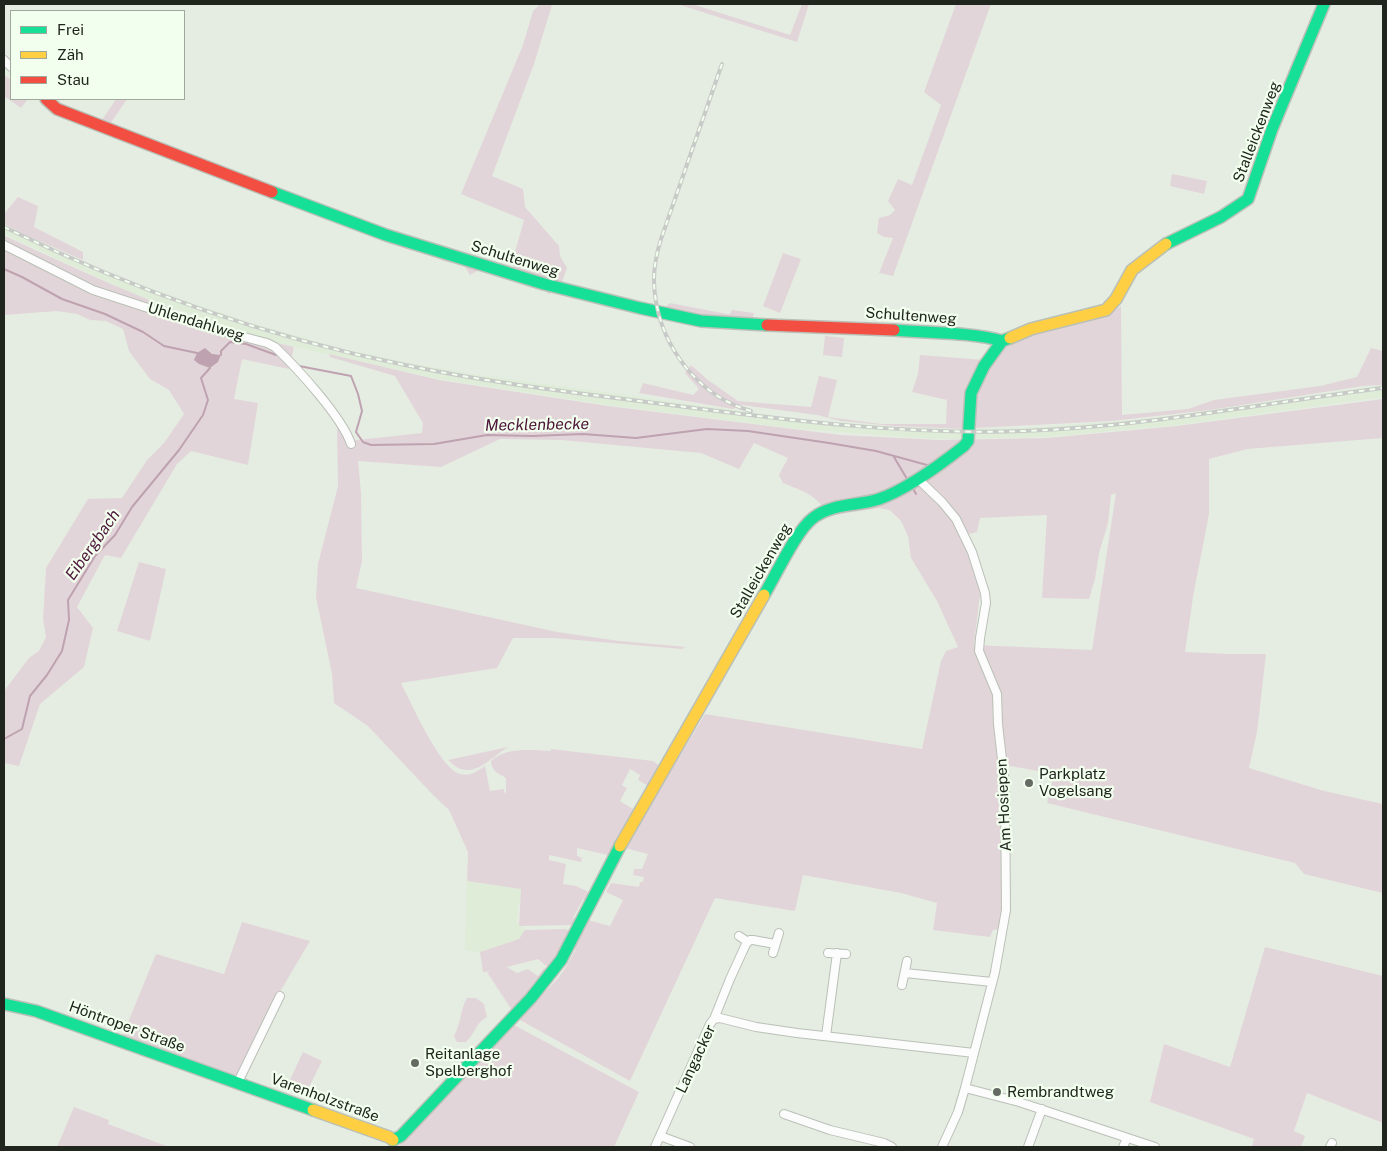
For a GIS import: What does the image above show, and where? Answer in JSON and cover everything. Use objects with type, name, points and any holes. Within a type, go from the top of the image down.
[{"type":"street","name":"Stalleickenweg","points":[[393,1144],[531,998],[561,960],[608,869],[804,526],[822,512],[881,499],[912,482],[961,450],[967,444],[970,393],[984,366],[1002,341],[1031,329],[1106,310],[1114,304],[1124,280],[1137,265],[1168,242],[1240,206],[1248,199],[1272,129],[1324,4]]},
{"type":"street","name":"Schultenweg","points":[[47,100],[60,110],[324,213],[435,251],[585,294],[700,321],[798,328],[863,328],[973,336],[1002,341]]},
{"type":"street","name":"Uhlendahlweg","points":[[4,245],[93,290],[206,327],[267,343],[281,353],[337,418],[347,432],[351,444]]},
{"type":"street","name":"Am Hosiepen","points":[[912,482],[942,502],[956,519],[972,552],[985,593],[986,603],[979,651],[997,694],[998,724],[1005,786],[1006,910],[992,982],[965,1088],[958,1112],[942,1147]]},
{"type":"street","points":[[773,953],[779,933]]},
{"type":"street","points":[[739,936],[748,942]]},
{"type":"street","points":[[714,1019],[730,979],[748,942],[753,940],[775,944]]},
{"type":"street","points":[[828,953],[846,954]]},
{"type":"street","points":[[826,1036],[837,954]]},
{"type":"street","points":[[902,985],[907,961]]},
{"type":"street","points":[[905,972],[992,982]]},
{"type":"street","points":[[238,1082],[280,996]]},
{"type":"street","name":"Höntroper Straße","points":[[4,1004],[36,1011],[238,1082]]},
{"type":"street","name":"Langacker","points":[[655,1147],[710,1024],[714,1019],[720,1018],[756,1027],[974,1053]]},
{"type":"street","name":"Varenholzstraße","points":[[238,1082],[389,1137],[393,1144]]},
{"type":"street","points":[[965,1088],[1042,1109],[1155,1147]]},
{"type":"street","points":[[1028,1147],[1042,1109]]},
{"type":"street","points":[[784,1114],[830,1130],[884,1143],[892,1147]]},
{"type":"street","points":[[660,1136],[690,1147]]},
{"type":"street","points":[[1124,1147],[1127,1138]]},
{"type":"shaded area","points":[[540,4],[553,4],[534,64],[492,176],[523,189],[525,207],[559,246],[560,256],[567,268],[560,288],[549,294],[535,285],[479,270],[470,275],[464,265],[443,261],[435,251],[511,273],[524,220],[461,194],[523,45],[533,11]]},
{"type":"shaded area","points":[[677,4],[692,4],[790,35],[802,4],[809,4],[797,42]]},
{"type":"shaded area","points":[[956,4],[991,4],[893,276],[879,273],[893,238],[884,237],[877,233],[879,218],[890,215],[895,210],[888,201],[898,179],[912,185],[941,105],[924,92]]},
{"type":"shaded area","points":[[4,75],[10,79],[10,100],[27,100],[21,108],[4,96]]},
{"type":"shaded area","points":[[115,100],[126,100],[108,127],[98,126]]},
{"type":"shaded area","points":[[1172,174],[1207,181],[1204,194],[1170,186]]},
{"type":"shaded area","points":[[18,197],[38,206],[34,227],[83,252],[83,260],[4,224],[4,214]]},
{"type":"shaded area","points":[[4,224],[82,262],[141,285],[245,321],[343,349],[478,375],[800,419],[897,427],[967,429],[1044,427],[1147,419],[1383,385],[1383,397],[1177,425],[1047,437],[937,439],[798,429],[608,405],[439,379],[269,341],[129,292],[4,234]]},
{"type":"shaded area","points":[[5,236],[111,284],[183,313],[219,326],[294,347],[289,369],[242,359],[234,399],[258,403],[248,465],[191,451],[177,464],[121,558],[105,555],[77,607],[93,628],[84,667],[40,704],[19,766],[4,763],[4,691],[29,658],[39,651],[46,637],[43,619],[46,568],[88,499],[122,498],[147,460],[164,443],[184,414],[169,390],[150,379],[129,351],[123,329],[106,321],[90,320],[77,314],[57,311],[4,315]]},
{"type":"shaded area","points":[[783,253],[801,259],[780,313],[763,306]]},
{"type":"shaded area","points":[[670,303],[727,314],[730,314],[732,310],[754,313],[752,321],[659,312]]},
{"type":"shaded area","points":[[1121,306],[1122,415],[1188,409],[1214,400],[1320,386],[1357,377],[1371,348],[1383,351],[1383,385],[1363,386],[1210,410],[1112,421],[975,428],[977,384],[1004,344],[1044,328],[1110,314]]},
{"type":"shaded area","points":[[825,336],[844,338],[842,357],[823,355]]},
{"type":"shaded area","points":[[205,348],[212,354],[221,355],[218,362],[210,368],[194,360],[197,353]]},
{"type":"shaded area","points":[[329,354],[439,380],[608,406],[841,435],[939,440],[1047,438],[1177,426],[1383,399],[1383,438],[1247,449],[1209,459],[1209,514],[1193,597],[1185,652],[1266,654],[1257,732],[1249,768],[1324,791],[1383,804],[1383,893],[1304,874],[1295,863],[1047,803],[1054,774],[1005,765],[999,737],[1004,857],[1003,905],[1000,929],[993,930],[990,937],[933,930],[937,903],[901,893],[803,875],[795,911],[715,898],[630,1081],[520,1020],[524,1013],[564,970],[576,949],[570,950],[584,921],[588,920],[610,926],[623,900],[606,892],[611,883],[639,887],[640,882],[643,882],[644,877],[633,875],[634,869],[642,869],[648,854],[625,848],[705,714],[922,749],[941,661],[946,651],[958,647],[937,601],[911,558],[908,536],[901,521],[890,510],[879,508],[828,516],[814,498],[783,483],[779,475],[788,458],[754,443],[739,469],[701,453],[561,440],[500,439],[441,467],[358,461],[361,493],[362,561],[356,588],[557,632],[619,641],[686,647],[682,649],[554,638],[513,638],[497,668],[401,683],[427,734],[443,760],[452,769],[463,775],[473,773],[485,766],[490,791],[504,789],[504,793],[506,792],[506,778],[494,770],[491,761],[511,751],[551,751],[551,749],[653,761],[660,766],[652,788],[638,780],[640,775],[630,769],[622,785],[627,788],[620,801],[633,809],[636,804],[641,806],[612,856],[577,848],[577,856],[582,858],[581,862],[549,855],[549,860],[566,864],[563,884],[576,886],[591,893],[588,901],[583,899],[573,918],[578,921],[571,925],[519,926],[521,889],[467,881],[468,852],[449,810],[368,726],[334,703],[332,674],[316,597],[318,564],[338,486],[337,423],[348,441],[422,433],[423,423],[395,376],[330,357]],"holes":[[[918,480],[942,502],[969,534],[977,532],[980,518],[1047,515],[1042,598],[1089,599],[1108,523],[1111,495],[1116,493],[1092,650],[974,645],[980,594],[975,571],[955,523],[940,503]]]},
{"type":"shaded area","points":[[920,355],[984,360],[965,429],[893,426],[841,421],[817,415],[742,405],[733,409],[639,393],[643,383],[693,395],[699,389],[685,373],[691,365],[708,380],[738,401],[811,407],[819,376],[837,380],[828,417],[881,424],[946,424],[947,400],[912,392],[918,374]]},
{"type":"shaded area","points":[[139,562],[166,569],[150,641],[117,631]]},
{"type":"shaded area","points":[[508,747],[486,763],[473,769],[467,770],[456,767],[448,760]]},
{"type":"shaded area","points":[[467,881],[521,889],[517,921],[525,930],[519,939],[480,952],[465,950]]},
{"type":"shaded area","points":[[242,922],[310,941],[281,990],[237,1074],[233,1076],[122,1037],[156,954],[224,974]]},
{"type":"shaded area","points":[[565,929],[570,931],[551,970],[538,959],[507,967],[517,973],[528,969],[538,976],[544,968],[549,972],[513,1012],[487,972],[491,971],[483,972],[480,952],[519,939],[525,930]]},
{"type":"shaded area","points":[[1265,947],[1383,976],[1383,1123],[1307,1093],[1294,1131],[1305,1136],[1301,1147],[1252,1147],[1254,1139],[1150,1102],[1164,1044],[1230,1067]]},
{"type":"shaded area","points":[[467,998],[476,998],[484,1004],[487,1017],[480,1022],[466,1042],[457,1042],[454,1036]]},
{"type":"shaded area","points":[[514,1025],[639,1092],[614,1147],[399,1147],[402,1137]]},
{"type":"shaded area","points":[[303,1052],[322,1061],[307,1091],[289,1082]]},
{"type":"shaded area","points":[[74,1107],[109,1120],[108,1124],[169,1147],[57,1147]]},
{"type":"waterway","name":"Eibergbach","points":[[4,269],[62,299],[105,314],[143,332],[164,346],[197,353]]},
{"type":"waterway","name":"Mecklenbecke","points":[[221,355],[221,351],[230,342],[246,344],[276,355],[279,353]]},
{"type":"waterway","name":"Mecklenbecke","points":[[291,358],[299,366],[351,376],[362,411],[356,432],[363,442],[371,445],[434,444],[487,435],[583,434],[636,438],[707,429],[748,431],[829,443],[876,451],[927,465]]},
{"type":"waterway","name":"Eibergbach","points":[[4,739],[22,729],[30,696],[47,675],[62,651],[69,620],[68,600],[95,556],[115,535],[132,507],[179,450],[203,415],[208,400],[201,378],[210,368]]},
{"type":"waterway","points":[[894,457],[907,479]]},
{"type":"waterway","points":[[912,487],[916,494]]},
{"type":"railway","points":[[722,64],[661,239],[656,259],[654,280],[656,302],[662,323],[670,343],[682,362],[712,392],[731,403],[751,411]]},
{"type":"railway","points":[[4,227],[52,250],[150,291],[251,325],[353,354],[439,372],[507,383],[764,417],[851,426],[937,431],[981,432],[1069,429],[1159,420],[1383,388]]},
{"type":"traffic: fast","points":[[1166,244],[1221,217],[1248,199],[1272,129],[1324,4]]},
{"type":"traffic: fast","points":[[272,192],[386,235],[544,284],[701,321],[767,325]]},
{"type":"traffic: fast","points":[[894,330],[963,334],[1002,341]]},
{"type":"traffic: fast","points":[[764,595],[793,543],[813,518],[828,510],[890,495],[923,476],[964,446],[968,441],[971,393],[984,366],[1002,341],[1010,338]]},
{"type":"traffic: fast","points":[[393,1140],[401,1136],[531,998],[561,960],[620,846]]},
{"type":"traffic: fast","points":[[4,1004],[36,1011],[313,1110]]},
{"type":"traffic: slow","points":[[1010,338],[1031,329],[1106,310],[1116,299],[1132,270],[1166,244]]},
{"type":"traffic: slow","points":[[620,846],[764,595]]},
{"type":"traffic: slow","points":[[313,1110],[393,1140]]},
{"type":"traffic: jam","points":[[47,100],[57,109],[272,192]]},
{"type":"traffic: jam","points":[[767,325],[894,330]]},
{"type":"place","name":"Parkplatz Vogelsang","points":[[1029,783]]},
{"type":"place","name":"Reitanlage Spelberghof","points":[[415,1063]]},
{"type":"place","name":"Rembrandtweg","points":[[997,1092]]}]
